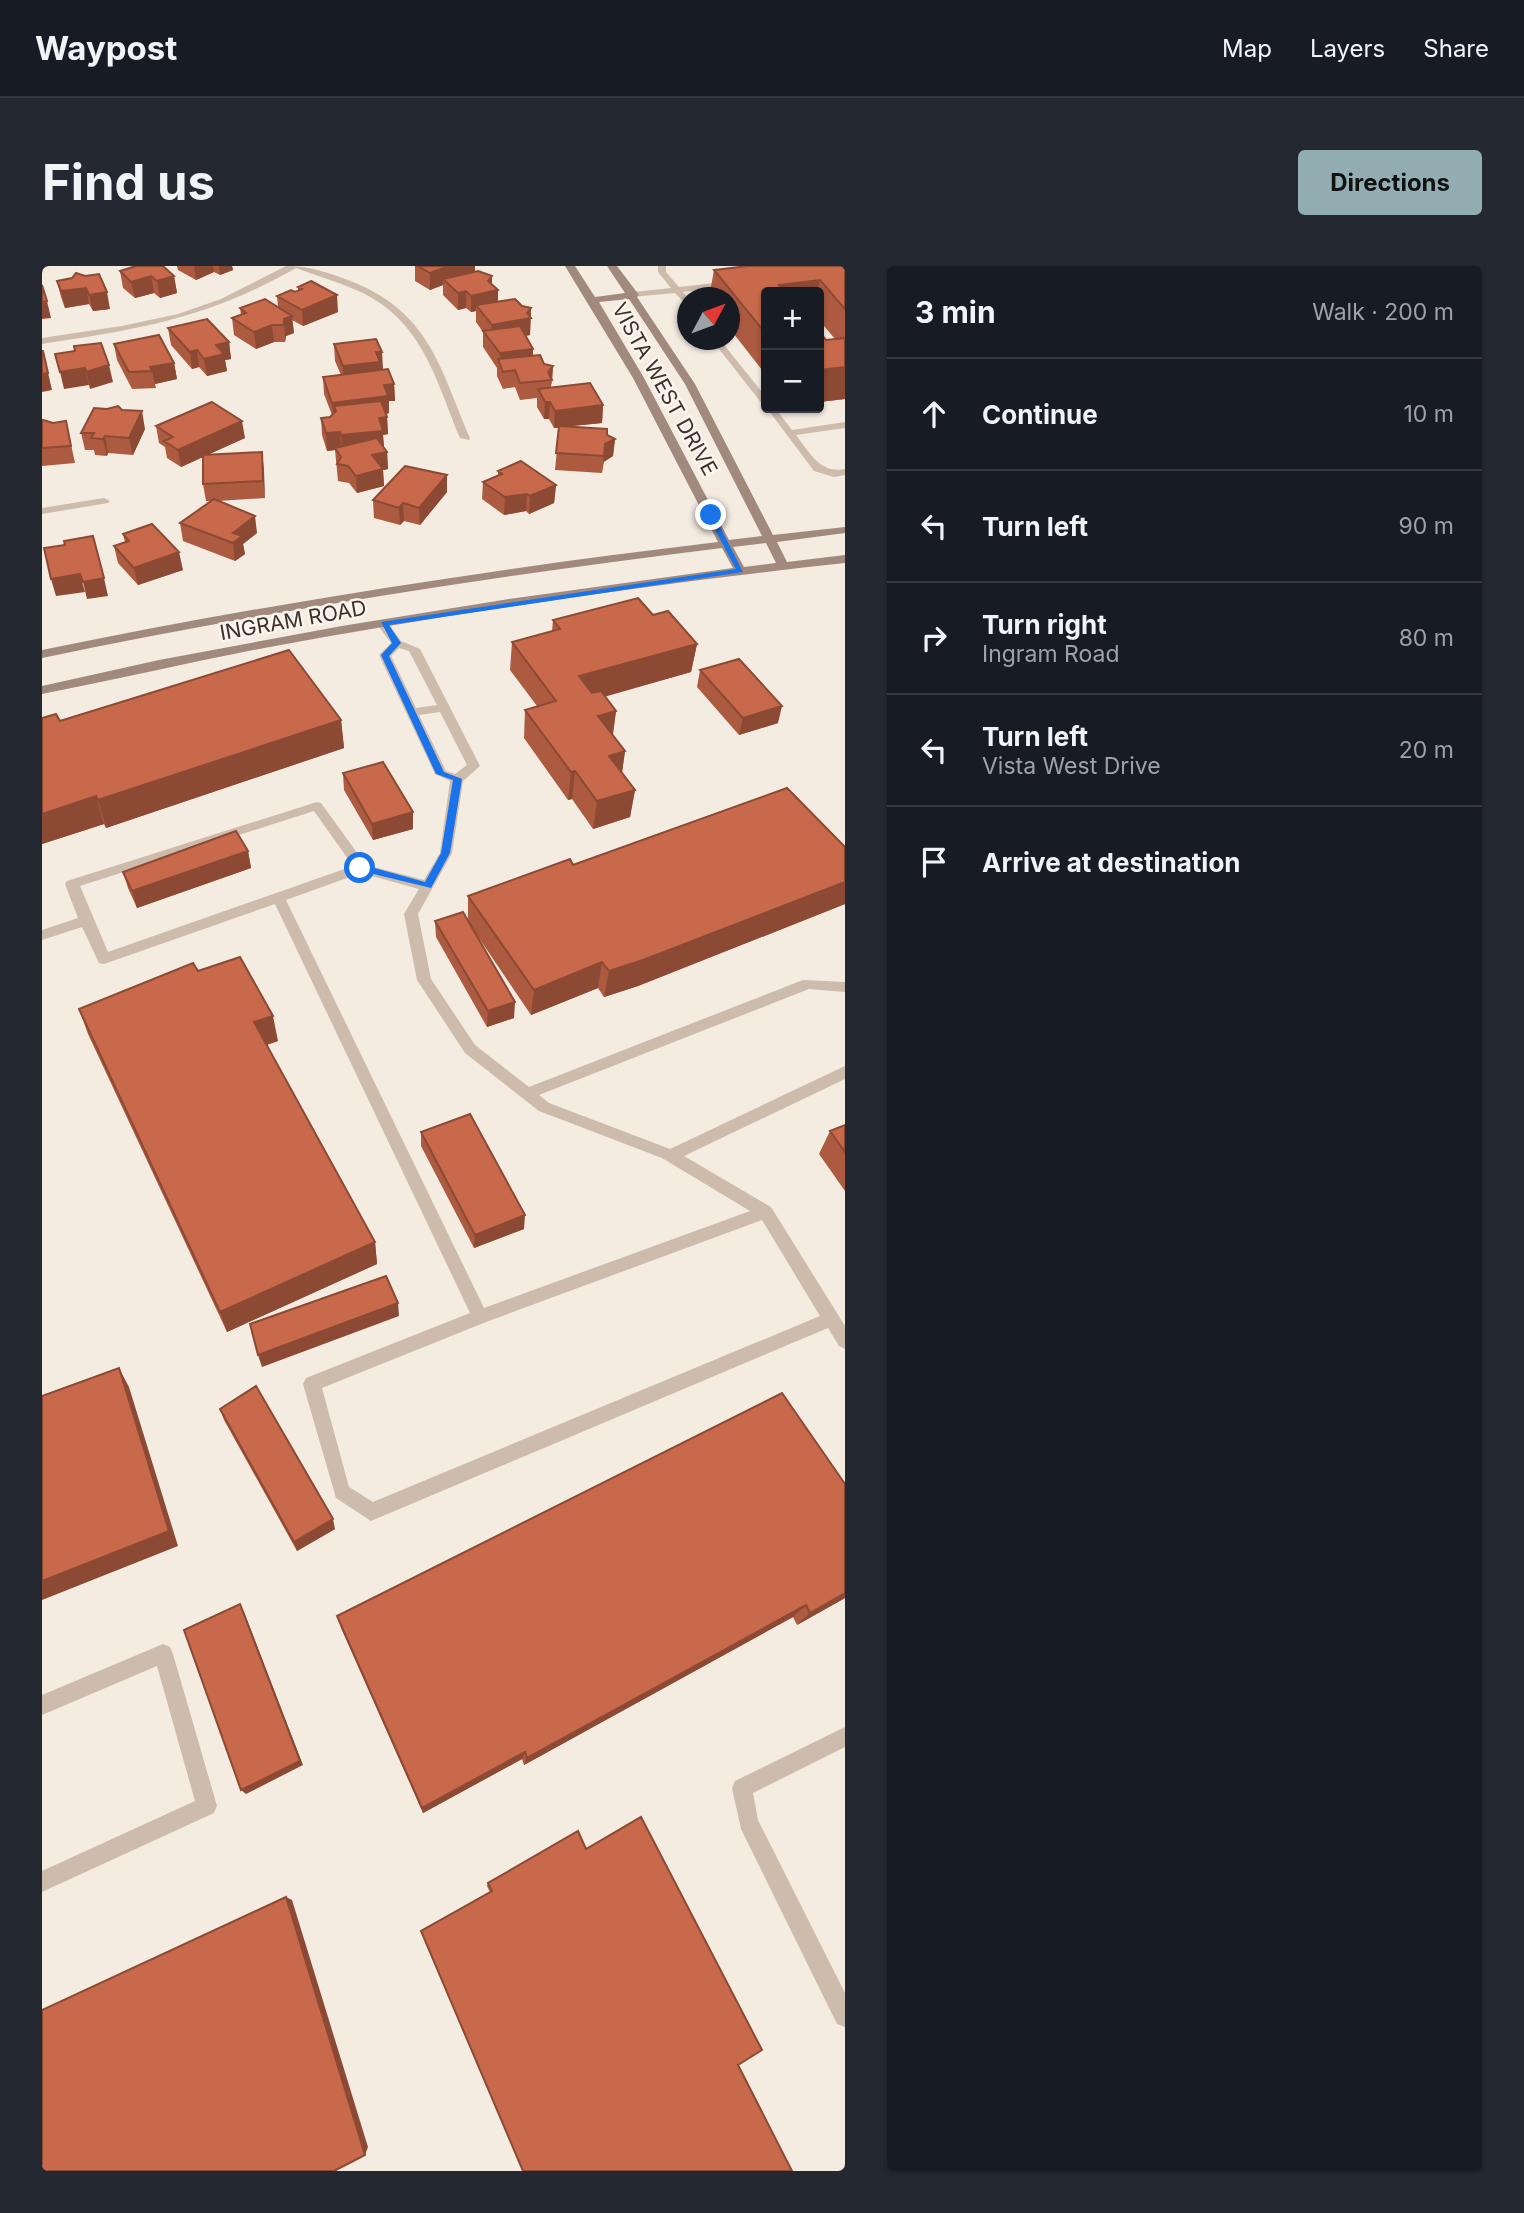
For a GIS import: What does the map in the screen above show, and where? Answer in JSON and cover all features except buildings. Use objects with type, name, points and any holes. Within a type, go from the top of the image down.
[{"type":"main road","name":"VISTA WEST DRIVE","points":[[570,266],[594,300],[649,394],[740,571]]},
{"type":"main road","name":"VISTA WEST DRIVE","points":[[612,266],[634,295],[690,384],[783,565]]},
{"type":"main road","points":[[594,300],[634,295]]},
{"type":"main road","name":"INGRAM ROAD","points":[[42,654],[316,603],[530,568],[845,530]]},
{"type":"main road","name":"INGRAM ROAD","points":[[42,691],[173,662],[383,624],[740,571],[845,559]]},
{"type":"street","points":[[42,341],[136,327],[201,310],[248,290],[293,266]]},
{"type":"street","points":[[300,266],[371,294],[401,314],[419,335],[465,438]]},
{"type":"street","points":[[42,511],[104,501]]},
{"type":"lane","points":[[662,266],[662,272],[677,290]]},
{"type":"lane","points":[[710,287],[742,283]]},
{"type":"lane","points":[[634,295],[677,291]]},
{"type":"lane","points":[[724,350],[761,397]]},
{"type":"lane","points":[[774,413],[818,469],[834,474],[845,472]]},
{"type":"lane","points":[[790,433],[845,425]]},
{"type":"lane","points":[[383,624],[397,643],[415,649],[474,766],[457,779],[446,853],[411,914],[424,980],[470,1049],[544,1107],[669,1156],[765,1212],[845,1340]]},
{"type":"lane","points":[[397,643],[385,655],[441,774],[457,779]]},
{"type":"lane","points":[[412,713],[444,706]]},
{"type":"lane","points":[[360,868],[317,806],[72,884],[104,959],[360,868],[427,886]]},
{"type":"lane","points":[[278,897],[480,1317]]},
{"type":"lane","points":[[42,934],[86,920]]},
{"type":"lane","points":[[527,1094],[808,984],[845,987]]},
{"type":"lane","points":[[669,1156],[845,1072]]},
{"type":"lane","points":[[765,1212],[480,1317],[312,1384],[342,1492],[371,1512],[831,1319]]},
{"type":"lane","points":[[42,1705],[163,1654],[207,1806],[42,1882]]},
{"type":"lane","points":[[845,1737],[742,1788],[748,1822],[845,2016]]},
{"type":"route","points":[[360,868],[427,886],[446,853],[457,779],[441,774],[385,655],[397,643],[383,624],[469,609],[740,571],[711,515]]}]
